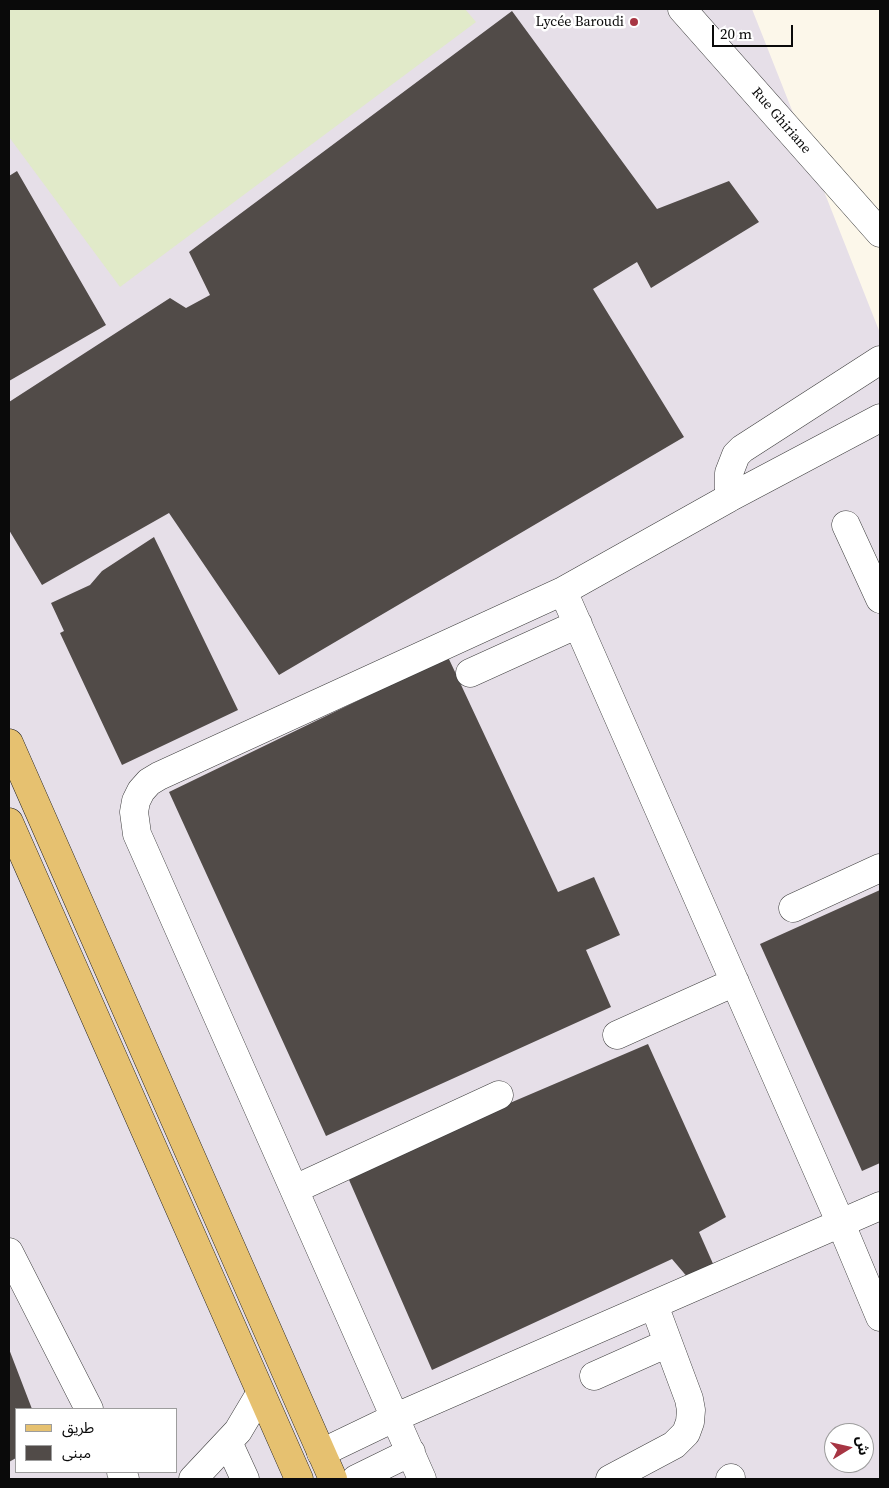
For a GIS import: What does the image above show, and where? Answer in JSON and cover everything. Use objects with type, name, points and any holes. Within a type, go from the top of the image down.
[{"type":"main road","points":[[9,743],[333,1479]]},
{"type":"main road","points":[[9,822],[299,1479]]},
{"type":"street","name":"Rue Ghiriane","points":[[682,9],[880,233]]},
{"type":"street","points":[[729,498],[729,473],[732,463],[742,449],[880,360]]},
{"type":"street","points":[[422,1479],[137,834],[134,812],[136,801],[141,791],[149,782],[159,776],[563,591],[729,498],[880,418]]},
{"type":"street","points":[[846,525],[880,599]]},
{"type":"street","points":[[563,591],[841,1224],[870,1264],[880,1317]]},
{"type":"street","points":[[470,674],[578,624]]},
{"type":"street","points":[[792,908],[880,868]]},
{"type":"street","points":[[617,1035],[735,982]]},
{"type":"street","points":[[295,1189],[499,1095]]},
{"type":"street","points":[[321,1453],[396,1417],[880,1206]]},
{"type":"street","points":[[9,1252],[88,1408]]},
{"type":"street","points":[[610,1479],[674,1445],[686,1432],[690,1422],[691,1410],[654,1305]]},
{"type":"street","points":[[594,1376],[668,1343]]},
{"type":"street","points":[[245,1479],[213,1465],[246,1419],[260,1394]]},
{"type":"street","points":[[356,1479],[411,1452]]},
{"type":"shaded area","points":[[9,9],[752,9],[880,333],[880,1479],[9,1479]]},
{"type":"green space","points":[[9,9],[465,9],[476,22],[120,287],[9,137]]},
{"type":"building","points":[[512,11],[657,209],[729,181],[759,222],[651,288],[637,262],[593,289],[684,437],[279,675],[169,513],[42,585],[9,530],[9,402],[170,298],[186,308],[210,295],[189,252]]},
{"type":"building","points":[[17,171],[106,325],[9,381],[9,176]]},
{"type":"building","points":[[154,537],[238,710],[122,765],[60,633],[64,631],[51,603],[90,585],[102,571]]},
{"type":"building","points":[[448,657],[558,892],[594,877],[620,935],[586,950],[611,1007],[326,1136],[169,792]]},
{"type":"building","points":[[880,890],[880,1163],[862,1171],[760,944]]},
{"type":"building","points":[[648,1044],[726,1217],[699,1232],[714,1266],[689,1279],[672,1259],[432,1370],[346,1173]]},
{"type":"building","points":[[9,1349],[32,1408],[15,1408],[15,1459],[9,1462]]},
{"type":"place","name":"Lycée Baroudi","points":[[634,22]]}]
